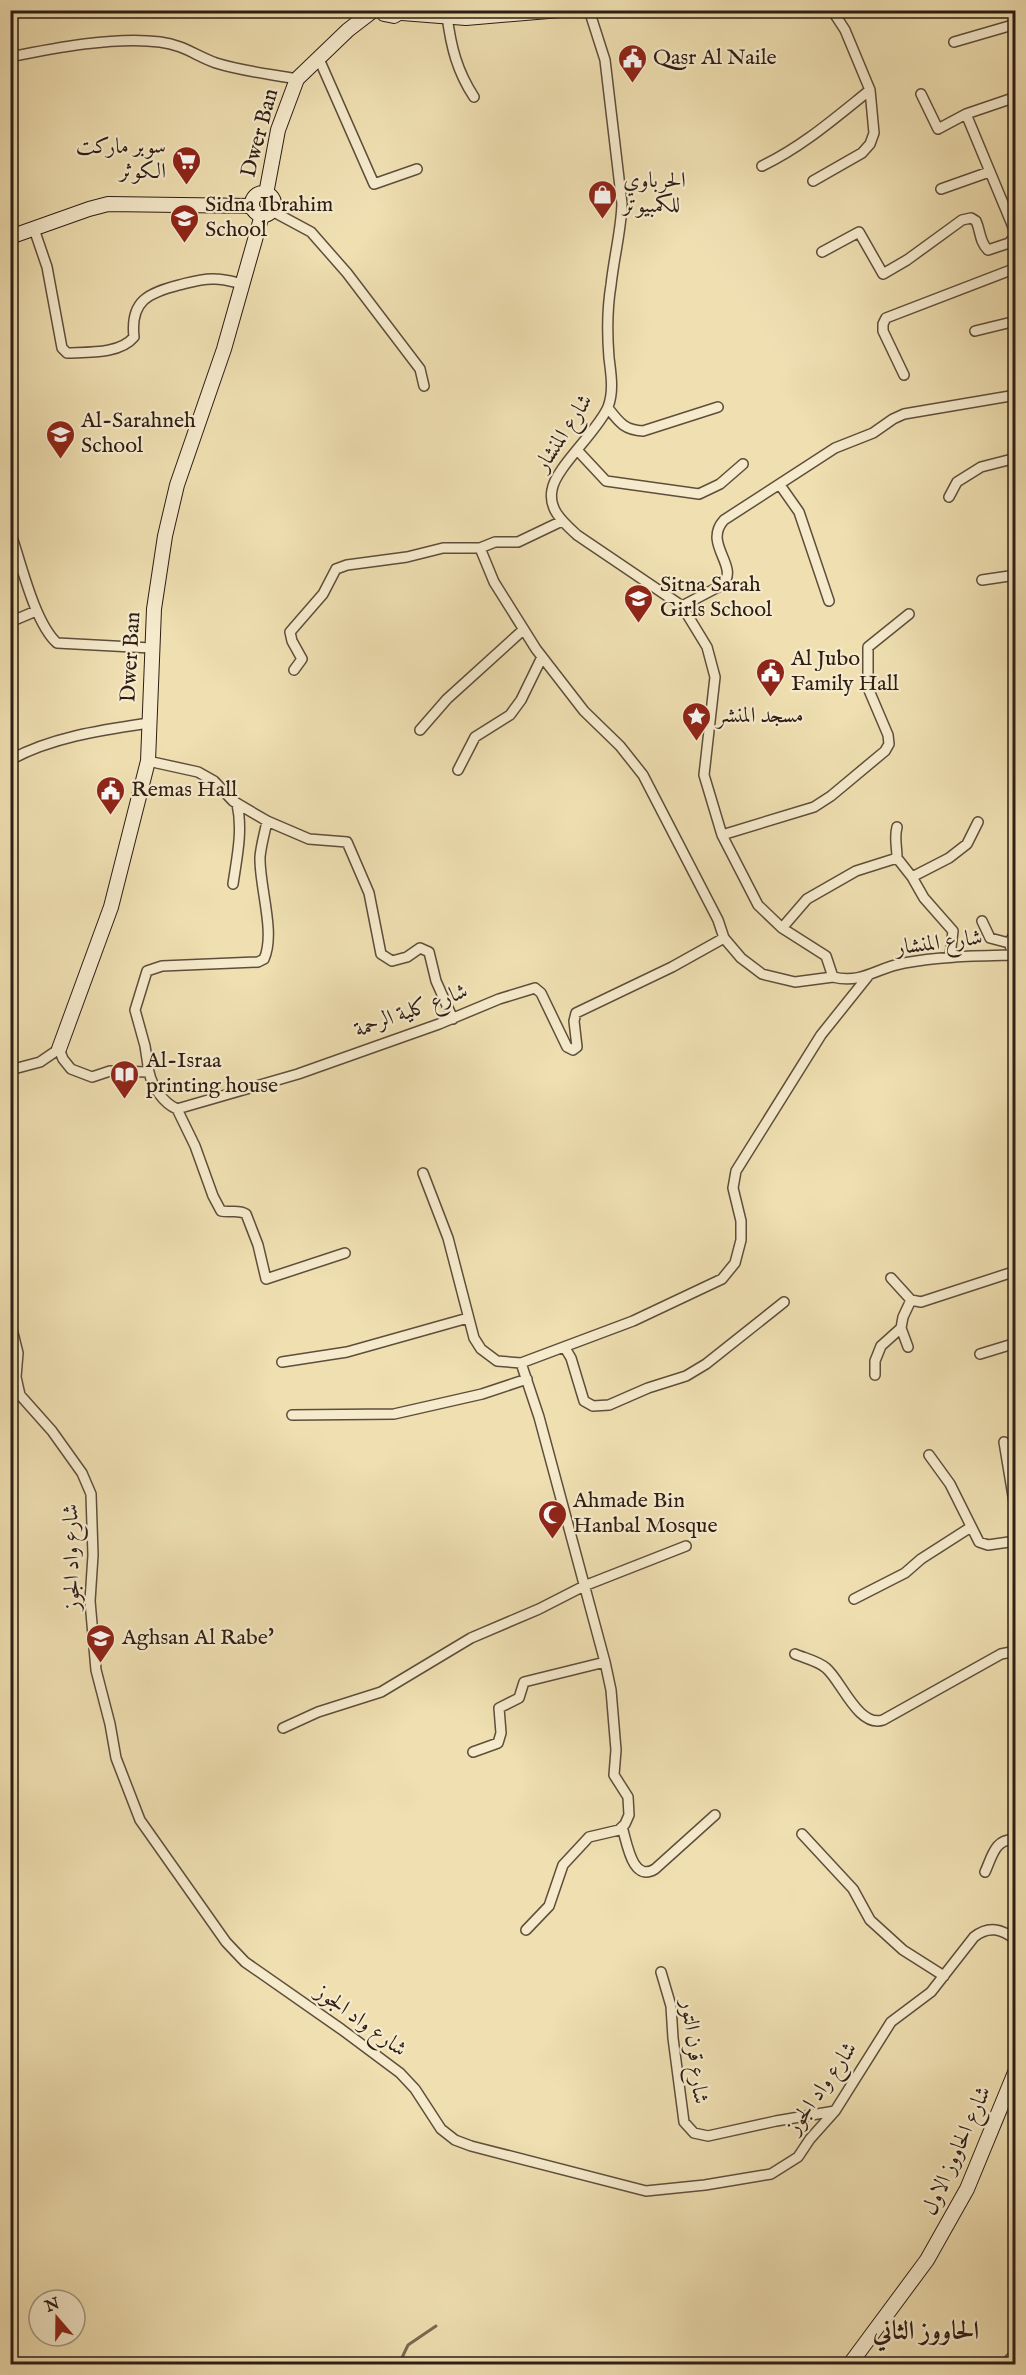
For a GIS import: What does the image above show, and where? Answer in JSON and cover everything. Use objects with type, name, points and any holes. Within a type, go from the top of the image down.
[{"type":"street","name":"Dwer Ban","points":[[59,1048],[111,907],[148,761],[151,648],[161,559],[177,485],[224,349],[243,284],[262,211],[256,196],[266,194],[278,130],[297,79],[348,30],[374,10]]},
{"type":"street","points":[[381,10],[389,16],[403,12],[466,18],[560,10]]},
{"type":"street","name":"شارع المنشار","points":[[562,521],[554,510],[552,489],[557,477],[578,452],[608,408],[612,390],[608,319],[610,285],[621,224],[622,204],[605,60],[589,10]]},
{"type":"street","points":[[813,181],[861,154],[870,144],[875,127],[870,110],[870,90],[845,30],[832,10]]},
{"type":"street","points":[[447,16],[450,47],[461,78],[474,97]]},
{"type":"street","points":[[954,42],[1016,24]]},
{"type":"street","points":[[10,57],[42,50],[111,42],[159,42],[186,48],[215,63],[297,79]]},
{"type":"street","points":[[319,59],[374,184],[417,169]]},
{"type":"street","points":[[762,166],[805,141],[870,90]]},
{"type":"street","points":[[921,94],[938,129],[966,114],[1016,97]]},
{"type":"street","points":[[822,252],[859,232],[883,274],[907,260],[962,220],[971,218],[976,221],[980,230],[981,243],[988,250],[1009,243],[1014,236],[1014,227],[966,114]]},
{"type":"street","points":[[941,189],[989,172]]},
{"type":"street","points":[[10,237],[89,209],[113,204],[262,211],[311,232],[420,369],[424,386]]},
{"type":"street","points":[[34,229],[47,267],[62,348],[68,353],[101,352],[129,344],[134,337],[135,312],[142,299],[161,289],[205,279],[243,284]]},
{"type":"street","points":[[904,375],[884,331],[883,324],[886,318],[1016,268]]},
{"type":"street","points":[[975,331],[1016,321]]},
{"type":"street","points":[[682,606],[726,580],[728,572],[717,539],[721,524],[835,448],[873,434],[899,416],[1016,395]]},
{"type":"street","points":[[608,408],[622,426],[632,430],[643,430],[718,407]]},
{"type":"street","points":[[578,452],[606,481],[699,494],[720,484],[743,464]]},
{"type":"street","points":[[948,497],[957,482],[981,467],[1016,458]]},
{"type":"street","points":[[780,485],[800,512],[830,601]]},
{"type":"street","points":[[294,670],[302,658],[292,641],[290,632],[323,594],[336,569],[347,565],[407,557],[443,548],[480,548],[495,542],[518,542],[562,521],[577,535],[682,606],[707,647],[715,677],[704,776],[722,835],[758,905],[782,928],[826,956],[833,977]]},
{"type":"street","points":[[10,531],[36,611],[57,644],[151,648]]},
{"type":"street","name":"شارع المنشار","points":[[480,548],[494,582],[542,657],[584,711],[620,746],[643,775],[718,920],[724,938],[741,958],[762,974],[795,981],[833,977],[849,981],[901,963],[950,956],[1015,955]]},
{"type":"street","points":[[982,580],[1016,575]]},
{"type":"street","points":[[10,622],[36,611]]},
{"type":"street","points":[[722,835],[814,807],[885,752],[889,744],[888,735],[868,688],[868,647],[909,614]]},
{"type":"street","points":[[420,730],[447,699],[523,630]]},
{"type":"street","points":[[458,770],[475,737],[510,715],[521,700],[542,657]]},
{"type":"street","points":[[10,760],[26,752],[74,736],[148,723]]},
{"type":"street","points":[[148,761],[198,772],[214,781],[237,804],[309,839],[347,842],[369,893],[381,954],[392,961],[407,957],[420,948],[429,952],[436,981],[453,1019]]},
{"type":"street","points":[[233,884],[239,849],[240,816],[237,804]]},
{"type":"street","points":[[267,820],[260,857],[267,933],[264,959],[258,962],[162,966],[147,971],[135,1010],[145,1046],[148,1072],[162,1098],[168,1105],[177,1109],[195,1146],[213,1196],[221,1211],[227,1213],[242,1211],[246,1214],[258,1245],[266,1279],[345,1253]]},
{"type":"street","points":[[912,877],[949,858],[967,844],[978,822]]},
{"type":"street","points":[[897,827],[894,837],[897,845],[897,858],[912,877],[924,898],[953,931],[950,956]]},
{"type":"street","points":[[782,928],[807,899],[856,871],[897,858]]},
{"type":"street","points":[[982,921],[990,938],[1009,943],[1015,955]]},
{"type":"street","points":[[1009,943],[1016,931]]},
{"type":"street","name":"شارع كلية الرحمة","points":[[177,1109],[298,1074],[535,988],[541,993],[567,1047],[573,1050],[577,1047],[574,1021],[576,1013],[672,967],[724,938]]},
{"type":"street","points":[[423,1173],[448,1238],[474,1338],[485,1352],[497,1361],[521,1364],[633,1321],[716,1283],[731,1269],[740,1249],[742,1230],[740,1211],[733,1188],[736,1171],[821,1035],[869,975]]},
{"type":"street","points":[[10,1070],[40,1062],[59,1048],[63,1059],[71,1069],[92,1077],[110,1071],[148,1072]]},
{"type":"street","points":[[891,1278],[911,1300],[921,1302],[1016,1270]]},
{"type":"street","points":[[909,1347],[901,1328],[903,1317],[911,1300]]},
{"type":"street","points":[[565,1348],[584,1401],[595,1407],[609,1405],[696,1370],[784,1302]]},
{"type":"street","points":[[282,1362],[347,1352],[468,1318]]},
{"type":"street","name":"شارع واد الجوز","points":[[10,1321],[18,1353],[16,1377],[20,1395],[52,1431],[82,1473],[91,1494],[93,1555],[90,1601],[96,1670],[116,1758],[141,1820],[226,1942],[245,1962],[400,2073],[415,2089],[436,2123],[455,2140],[646,2191],[705,2185],[771,2174],[798,2157],[810,2139],[835,2111],[891,2022],[932,1992],[978,1933],[1000,1930],[1016,1940]]},
{"type":"street","points":[[875,1375],[875,1361],[881,1346],[901,1328]]},
{"type":"street","points":[[980,1353],[1016,1343]]},
{"type":"street","points":[[521,1364],[527,1378],[605,1662],[611,1690],[616,1750],[614,1775],[626,1792],[630,1803],[629,1815],[622,1827],[612,1832],[593,1835],[563,1865],[549,1906],[526,1930]]},
{"type":"street","points":[[292,1415],[394,1414],[482,1394],[527,1378]]},
{"type":"street","points":[[1004,1442],[1016,1514]]},
{"type":"street","points":[[929,1455],[950,1484],[976,1538],[983,1544],[1016,1541]]},
{"type":"street","points":[[854,1599],[905,1573],[921,1559],[971,1527]]},
{"type":"street","points":[[283,1728],[318,1712],[381,1692],[471,1638],[539,1609],[584,1586],[686,1546]]},
{"type":"street","points":[[795,1654],[826,1668],[843,1692],[866,1717],[876,1721],[1001,1654],[1016,1651]]},
{"type":"street","points":[[473,1752],[498,1743],[501,1733],[499,1708],[519,1698],[524,1682],[605,1662]]},
{"type":"street","points":[[622,1827],[635,1867],[639,1871],[648,1872],[655,1869],[715,1815]]},
{"type":"street","points":[[802,1834],[853,1889],[870,1920],[903,1950],[944,1977]]},
{"type":"street","points":[[985,1872],[996,1846],[1001,1842],[1016,1840]]},
{"type":"street","name":"شارع قرن التور","points":[[661,1972],[671,2006],[683,2119],[691,2131],[697,2135],[708,2136],[835,2111]]},
{"type":"street","name":"شارع الحاووز الاول","points":[[850,2364],[927,2260],[967,2189],[1016,2070]]},
{"type":"street","points":[[1005,2364],[1016,2353]]},
{"type":"waterway","points":[[399,2364],[408,2345],[436,2326]]},
{"type":"place","name":"Qasr Al Naile","points":[[632,84]]},
{"type":"place","name":"سوبر ماركت الكوثر","points":[[187,186]]},
{"type":"place","name":"الحرباوي للكمبيوتر","points":[[602,220]]},
{"type":"place","name":"Sidna Ibrahim School","points":[[184,244]]},
{"type":"place","name":"Al-Sarahneh School","points":[[60,460]]},
{"type":"place","name":"Sitna Sarah Girls School","points":[[639,624]]},
{"type":"place","name":"Al Jubo Family Hall","points":[[770,698]]},
{"type":"place","name":"مسجد المنشر","points":[[696,742]]},
{"type":"place","name":"Remas Hall","points":[[110,816]]},
{"type":"place","name":"Al-Israa printing house","points":[[125,1100]]},
{"type":"place","name":"Ahmade Bin Hanbal Mosque","points":[[552,1540]]},
{"type":"place","name":"Aghsan Al Rabe'","points":[[101,1664]]},
{"type":"district","name":"الحاووز الثاني","points":[[926,2331]]}]
